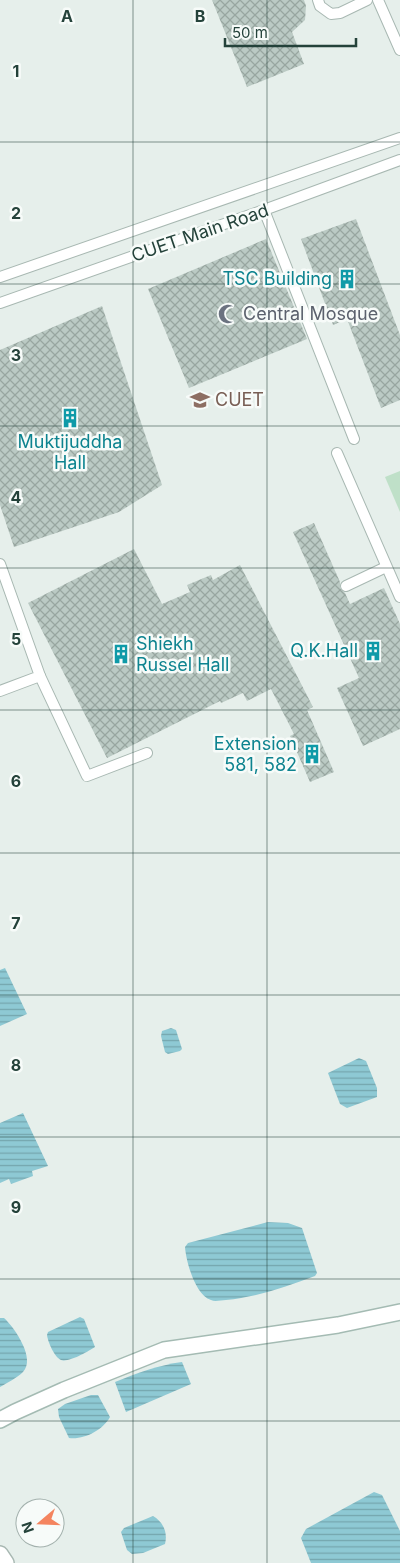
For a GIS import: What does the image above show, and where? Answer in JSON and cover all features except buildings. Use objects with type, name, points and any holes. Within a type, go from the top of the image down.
[{"type":"main road","points":[[0,1420],[64,1390],[164,1350],[338,1325],[400,1312]]},
{"type":"main road","points":[[0,1554],[6,1563]]},
{"type":"lane","points":[[318,0],[320,6],[331,14],[340,13],[367,0]]},
{"type":"lane","points":[[378,0],[400,50]]},
{"type":"lane","name":"CUET Main Road","points":[[0,277],[400,138]]},
{"type":"lane","name":"CUET Main Road","points":[[0,303],[400,160]]},
{"type":"lane","points":[[264,210],[354,439]]},
{"type":"lane","points":[[337,453],[400,597]]},
{"type":"lane","points":[[0,564],[40,676],[87,776],[147,753]]},
{"type":"lane","points":[[346,586],[386,567]]},
{"type":"lane","points":[[0,690],[40,676]]},
{"type":"green space","points":[[400,471],[400,512],[385,477]]},
{"type":"water","points":[[5,968],[27,1014],[0,1026],[0,970]]},
{"type":"water","points":[[171,1028],[176,1030],[182,1049],[168,1054],[165,1052],[161,1036],[162,1031]]},
{"type":"water","points":[[359,1058],[366,1061],[377,1088],[377,1097],[347,1108],[340,1104],[328,1073]]},
{"type":"water","points":[[23,1113],[48,1166],[32,1171],[33,1176],[11,1184],[9,1179],[0,1183],[0,1123]]},
{"type":"water","points":[[268,1222],[288,1223],[302,1228],[317,1273],[315,1276],[249,1297],[216,1301],[205,1297],[196,1285],[189,1269],[185,1247],[188,1243]]},
{"type":"water","points":[[80,1317],[84,1319],[95,1347],[73,1358],[61,1360],[52,1349],[47,1335],[48,1332]]},
{"type":"water","points":[[0,1318],[4,1318],[18,1336],[26,1352],[27,1359],[23,1372],[0,1387]]},
{"type":"water","points":[[182,1362],[191,1384],[126,1412],[115,1382],[148,1370]]},
{"type":"water","points":[[91,1395],[98,1395],[110,1417],[103,1426],[93,1433],[87,1436],[69,1438],[59,1417],[58,1409],[65,1404]]},
{"type":"water","points":[[374,1492],[382,1495],[400,1531],[400,1563],[311,1563],[301,1538],[306,1529]]},
{"type":"water","points":[[153,1516],[160,1521],[164,1528],[166,1535],[165,1544],[143,1553],[132,1554],[127,1550],[121,1532],[124,1528]]},
{"type":"place","name":"TSC Building","points":[[347,279]]},
{"type":"place","name":"Central Mosque","points":[[228,314]]},
{"type":"place","name":"CUET","points":[[200,400]]},
{"type":"place","name":"Muktijuddha Hall","points":[[70,418]]},
{"type":"place","name":"Q.K.Hall","points":[[373,651]]},
{"type":"place","name":"Shiekh Russel Hall","points":[[121,654]]},
{"type":"place","name":"Extension 581, 582","points":[[312,754]]}]
